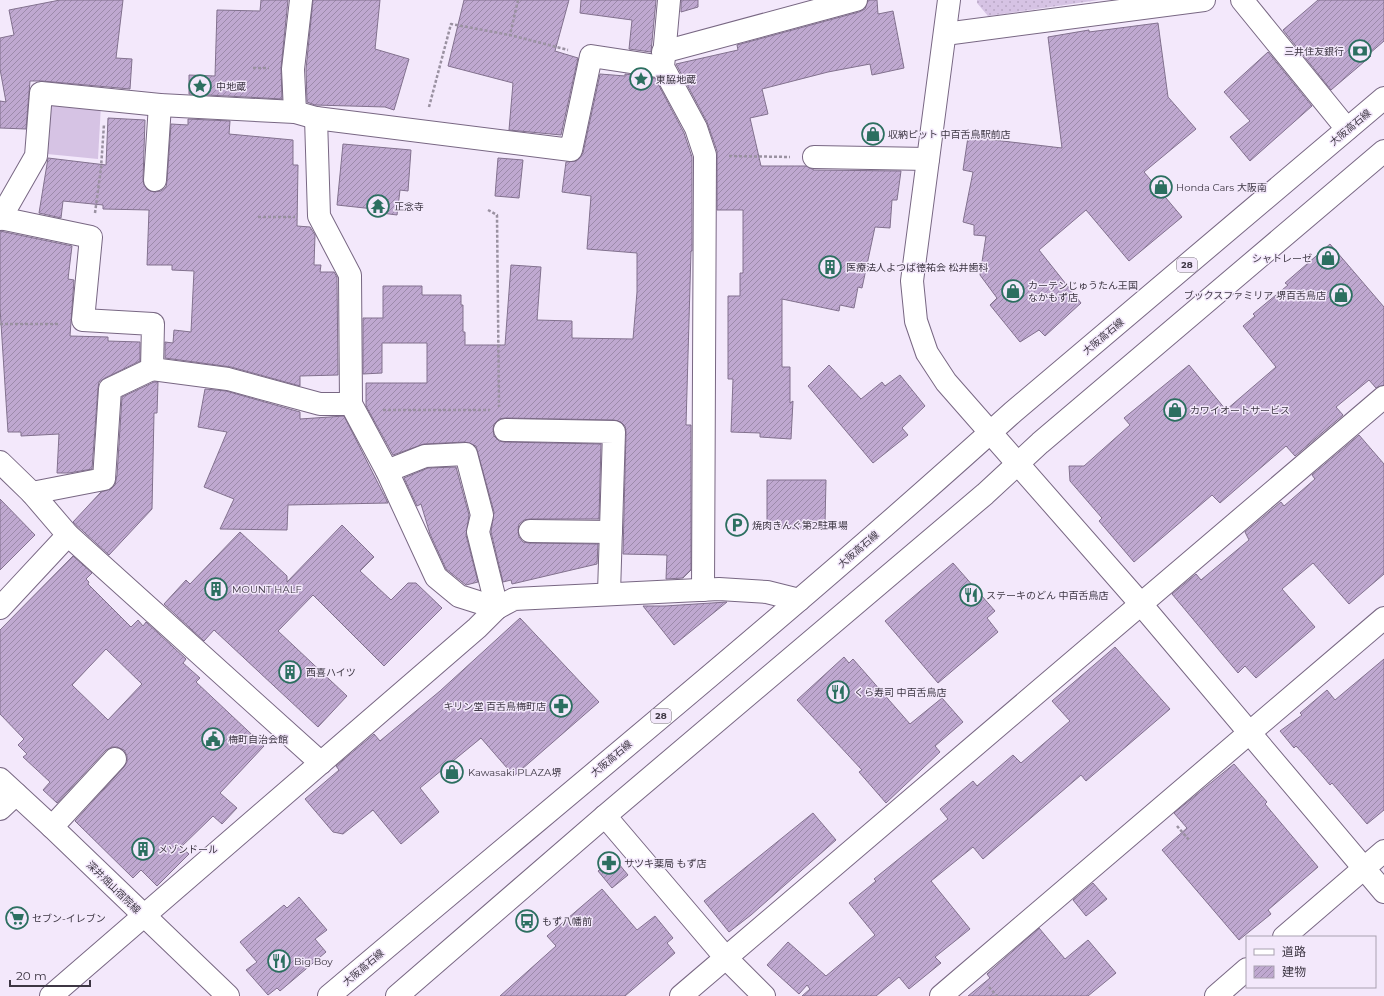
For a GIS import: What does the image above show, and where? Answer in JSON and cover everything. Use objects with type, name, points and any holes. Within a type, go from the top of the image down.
[{"type":"street","points":[[295,112],[294,69],[301,0]]},
{"type":"street","points":[[669,0],[663,60],[696,128],[705,155],[703,590]]},
{"type":"street","points":[[152,369],[153,324],[83,320],[91,237],[0,218],[36,156],[40,93],[105,98],[160,105],[295,112],[316,118],[571,150],[591,56],[663,60],[856,0]]},
{"type":"street","points":[[949,0],[912,281],[916,321],[927,352],[946,382],[1140,604],[1384,892]]},
{"type":"street","points":[[945,34],[1204,0]]},
{"type":"street","points":[[1242,0],[1348,129]]},
{"type":"street","name":"大阪高石線","points":[[329,996],[800,600],[990,433],[1384,98]]},
{"type":"street","points":[[155,180],[160,105]]},
{"type":"street","points":[[316,118],[319,216],[350,275],[352,407],[387,471],[436,577],[459,596],[497,608]]},
{"type":"street","points":[[397,996],[605,816],[985,494],[1018,463],[1382,156]]},
{"type":"street","points":[[814,157],[928,159]]},
{"type":"street","points":[[32,494],[104,479],[110,389],[152,369],[228,379],[320,404],[352,407]]},
{"type":"street","points":[[681,996],[1384,397]]},
{"type":"street","points":[[505,430],[614,432],[609,593]]},
{"type":"street","points":[[387,471],[426,456],[466,454],[482,515],[478,532],[497,608]]},
{"type":"street","points":[[0,462],[32,494],[68,535],[321,762]]},
{"type":"street","points":[[530,531],[611,532]]},
{"type":"street","points":[[0,608],[68,535]]},
{"type":"street","points":[[51,996],[477,628],[497,608],[514,599],[609,593],[703,590],[767,592],[800,600]]},
{"type":"street","points":[[941,996],[1384,618]]},
{"type":"street","points":[[52,827],[115,759]]},
{"type":"street","name":"深井畑山宿院線","points":[[0,779],[228,996]]},
{"type":"street","points":[[0,809],[16,794]]},
{"type":"street","points":[[605,816],[726,958],[764,996]]},
{"type":"street","points":[[1285,936],[1384,851]]},
{"type":"street","points":[[1216,996],[1246,970]]},
{"type":"path","points":[[510,35],[518,0]]},
{"type":"path","points":[[423,131],[451,24],[510,35],[591,56]]},
{"type":"path","points":[[91,237],[101,168],[105,98]]},
{"type":"path","points":[[705,155],[814,157]]},
{"type":"path","points":[[488,210],[498,215],[499,410],[505,430]]},
{"type":"path","points":[[258,217],[319,216]]},
{"type":"path","points":[[0,324],[68,324],[83,320]]},
{"type":"path","points":[[352,407],[499,410]]},
{"type":"shaded area","points":[[977,0],[1099,0],[988,16],[977,3]]},
{"type":"shaded area","points":[[50,102],[101,105],[98,159],[47,154]]},
{"type":"building","points":[[60,0],[123,0],[116,58],[132,59],[130,89],[30,81],[26,129],[0,128],[0,101],[6,102],[0,69],[0,38],[14,35],[9,10]]},
{"type":"building","points":[[261,0],[288,0],[281,68],[282,99],[189,94],[189,75],[215,76],[217,10],[260,11]]},
{"type":"building","points":[[313,0],[380,0],[375,49],[409,59],[394,110],[385,107],[315,105],[307,102],[306,69]]},
{"type":"building","points":[[464,0],[569,0],[555,51],[578,58],[561,135],[509,130],[513,83],[448,66]]},
{"type":"building","points":[[581,0],[656,0],[651,52],[629,49],[632,20],[580,13]]},
{"type":"building","points":[[681,0],[698,0],[698,7],[681,12]]},
{"type":"building","points":[[868,0],[877,0],[878,14],[893,11],[904,68],[872,75],[870,64],[828,72],[762,89],[768,114],[750,118],[761,166],[806,166],[814,170],[901,171],[897,200],[892,200],[890,228],[875,227],[862,288],[858,287],[854,308],[840,305],[839,311],[782,299],[782,367],[790,367],[790,403],[793,401],[791,439],[760,437],[760,433],[731,432],[733,379],[728,379],[728,296],[740,296],[740,273],[743,273],[743,210],[717,210],[717,151],[707,122],[676,64],[738,50],[737,45],[859,12],[865,9]]},
{"type":"building","points":[[1318,0],[1384,0],[1384,41],[1369,54],[1371,56],[1331,90],[1283,30]]},
{"type":"building","points":[[1158,23],[1168,97],[1196,129],[1144,172],[1182,217],[1129,261],[1086,210],[1039,250],[1081,303],[1045,336],[1039,330],[1020,342],[990,305],[997,298],[980,275],[986,236],[974,235],[974,225],[963,222],[973,172],[963,170],[968,137],[1062,148],[1048,37],[1089,30],[1089,32]]},
{"type":"building","points":[[1268,52],[1312,106],[1250,161],[1230,137],[1250,121],[1224,92]]},
{"type":"building","points":[[600,74],[625,76],[625,74],[655,78],[684,133],[692,157],[692,251],[686,425],[691,425],[691,570],[683,578],[666,579],[667,555],[623,554],[626,432],[625,426],[621,422],[614,420],[505,418],[499,419],[494,424],[494,436],[499,441],[601,444],[599,519],[530,519],[524,520],[519,524],[518,530],[519,537],[523,542],[598,544],[597,564],[512,584],[511,580],[503,582],[491,532],[494,512],[476,446],[465,442],[424,444],[393,455],[366,406],[366,383],[427,383],[427,343],[382,343],[382,373],[363,374],[363,318],[383,318],[383,286],[422,286],[422,295],[461,295],[465,345],[505,345],[511,265],[541,267],[537,320],[572,321],[572,338],[633,339],[637,292],[637,253],[587,249],[591,196],[562,192],[566,162],[576,161],[583,153]]},
{"type":"building","points":[[108,118],[145,120],[143,180],[144,185],[148,190],[154,192],[161,191],[166,187],[171,124],[188,125],[188,119],[230,121],[229,134],[293,140],[293,165],[298,165],[297,226],[310,227],[315,235],[314,265],[321,265],[320,272],[334,272],[337,277],[338,375],[300,376],[300,386],[231,367],[165,358],[165,342],[173,343],[174,330],[191,332],[194,271],[172,270],[172,265],[147,265],[149,210],[103,209],[103,205],[63,201],[61,218],[39,213],[48,158],[106,165]]},
{"type":"building","points":[[343,144],[411,150],[408,191],[400,190],[397,215],[374,212],[374,209],[337,205]]},
{"type":"building","points":[[498,158],[523,160],[519,198],[495,196]]},
{"type":"building","points":[[0,231],[72,246],[68,279],[74,280],[70,336],[108,337],[108,341],[140,342],[140,361],[99,382],[92,469],[69,473],[57,473],[59,434],[21,436],[21,432],[8,432],[0,308]]},
{"type":"building","points":[[1330,244],[1384,307],[1384,385],[1376,388],[1369,380],[1336,407],[1343,415],[1295,456],[1286,446],[1220,503],[1212,495],[1134,562],[1099,521],[1102,518],[1070,481],[1069,466],[1084,466],[1130,425],[1124,418],[1189,365],[1226,410],[1276,367],[1243,326],[1255,316],[1253,314],[1288,285],[1285,283]]},
{"type":"building","points":[[829,365],[861,399],[882,382],[885,386],[900,375],[925,406],[902,428],[908,435],[873,463],[808,386]]},
{"type":"building","points":[[154,382],[158,382],[157,413],[154,413],[152,509],[109,555],[73,522],[101,492],[111,489],[115,485],[117,475],[122,397]]},
{"type":"building","points":[[205,389],[226,391],[300,412],[300,419],[344,416],[388,503],[288,505],[287,530],[220,529],[234,499],[204,487],[227,432],[198,427]]},
{"type":"building","points":[[1359,435],[1384,464],[1384,574],[1349,604],[1313,563],[1282,589],[1315,627],[1256,678],[1245,666],[1238,673],[1172,594],[1196,574],[1201,580],[1249,540],[1245,532],[1281,502],[1284,506],[1315,479],[1312,475]]},
{"type":"building","points":[[456,467],[469,515],[466,535],[478,582],[466,585],[446,569],[430,534],[421,504],[417,506],[404,478],[428,468]]},
{"type":"building","points":[[767,480],[826,480],[825,524],[806,524],[806,529],[767,528]]},
{"type":"building","points":[[0,499],[35,535],[0,570]]},
{"type":"building","points":[[342,525],[374,557],[360,571],[391,600],[408,583],[416,583],[442,608],[384,666],[313,595],[278,631],[347,696],[318,727],[214,630],[204,641],[164,604],[186,580],[190,584],[240,532],[287,576],[287,582]]},
{"type":"building","points":[[73,556],[92,573],[86,579],[89,582],[88,584],[131,627],[138,620],[143,626],[146,622],[186,659],[183,663],[200,678],[196,682],[264,746],[220,793],[237,808],[222,824],[213,816],[181,847],[189,854],[157,886],[141,870],[133,878],[75,821],[124,767],[127,762],[127,756],[124,750],[117,747],[112,747],[106,750],[57,803],[43,790],[50,782],[23,757],[27,754],[18,745],[24,739],[0,714],[0,630]],"holes":[[[106,649],[142,684],[108,720],[72,685]]]},
{"type":"building","points":[[953,563],[995,611],[987,618],[998,632],[938,683],[885,621]]},
{"type":"building","points":[[727,602],[674,645],[643,606],[665,606]]},
{"type":"building","points":[[520,618],[599,702],[514,776],[481,738],[420,788],[439,812],[401,844],[373,810],[343,834],[333,832],[305,799],[339,770],[336,766],[374,734],[380,741],[440,691]]},
{"type":"building","points":[[1115,647],[1170,709],[1086,781],[1081,775],[983,859],[973,847],[931,881],[970,929],[935,957],[941,963],[909,989],[899,977],[876,996],[802,996],[810,989],[807,985],[799,994],[767,965],[788,942],[826,976],[875,935],[849,903],[876,881],[874,879],[948,819],[940,809],[973,781],[977,786],[1013,755],[1021,763],[1070,721],[1052,701]]},
{"type":"building","points":[[844,657],[849,663],[853,659],[910,724],[942,698],[963,722],[935,746],[940,752],[886,803],[859,772],[862,770],[797,700]]},
{"type":"building","points":[[1384,659],[1384,810],[1367,824],[1332,783],[1330,785],[1296,746],[1294,748],[1280,731],[1302,715],[1300,713],[1327,690],[1335,700]]},
{"type":"building","points":[[1234,764],[1267,802],[1265,804],[1318,867],[1268,910],[1271,914],[1239,940],[1162,850],[1187,828],[1174,813]]},
{"type":"building","points":[[813,813],[836,840],[751,915],[729,932],[704,901]]},
{"type":"building","points":[[614,858],[628,875],[612,888],[598,871]]},
{"type":"building","points":[[1093,883],[1107,899],[1086,916],[1073,900]]},
{"type":"building","points":[[602,889],[637,930],[655,916],[673,938],[667,943],[675,953],[625,996],[500,996],[556,946],[547,936]]},
{"type":"building","points":[[299,897],[327,930],[315,939],[326,952],[280,991],[277,988],[268,995],[246,970],[257,962],[240,942],[284,905],[287,908]]},
{"type":"building","points":[[1039,928],[1065,959],[1088,940],[1116,973],[1088,996],[968,996],[990,978],[987,974]]},
{"type":"place","name":"三井住友銀行","points":[[1360,51]]},
{"type":"place","name":"東脇地蔵","points":[[641,79]]},
{"type":"place","name":"中地蔵","points":[[200,86]]},
{"type":"place","name":"収納ピット 中百舌鳥駅前店","points":[[873,134]]},
{"type":"place","name":"Honda Cars 大阪南","points":[[1161,187]]},
{"type":"place","name":"正念寺","points":[[378,206]]},
{"type":"place","name":"シャトレーゼ","points":[[1328,258]]},
{"type":"place","name":"医療法人よつば徳祐会 松井歯科","points":[[830,267]]},
{"type":"place","name":"カーテンじゅうたん王国 なかもず店","points":[[1013,291]]},
{"type":"place","name":"ブックスファミリア 堺百舌鳥店","points":[[1341,295]]},
{"type":"place","name":"カワイオートサービス","points":[[1175,410]]},
{"type":"place","name":"焼肉きんぐ第2駐車場","points":[[737,525]]},
{"type":"place","name":"MOUNT HALF","points":[[216,589]]},
{"type":"place","name":"ステーキのどん 中百舌鳥店","points":[[971,595]]},
{"type":"place","name":"西喜ハイツ","points":[[290,672]]},
{"type":"place","name":"くら寿司 中百舌鳥店","points":[[838,692]]},
{"type":"place","name":"キリン堂 百舌鳥梅町店","points":[[561,706]]},
{"type":"place","name":"梅町自治会館","points":[[213,739]]},
{"type":"place","name":"Kawasaki PLAZA堺","points":[[452,772]]},
{"type":"place","name":"メゾンドール","points":[[143,849]]},
{"type":"place","name":"サツキ薬局 もず店","points":[[609,863]]},
{"type":"place","name":"セブン-イレブン","points":[[17,918]]},
{"type":"place","name":"もず八幡前","points":[[527,921]]},
{"type":"place","name":"Big Boy","points":[[279,961]]}]
